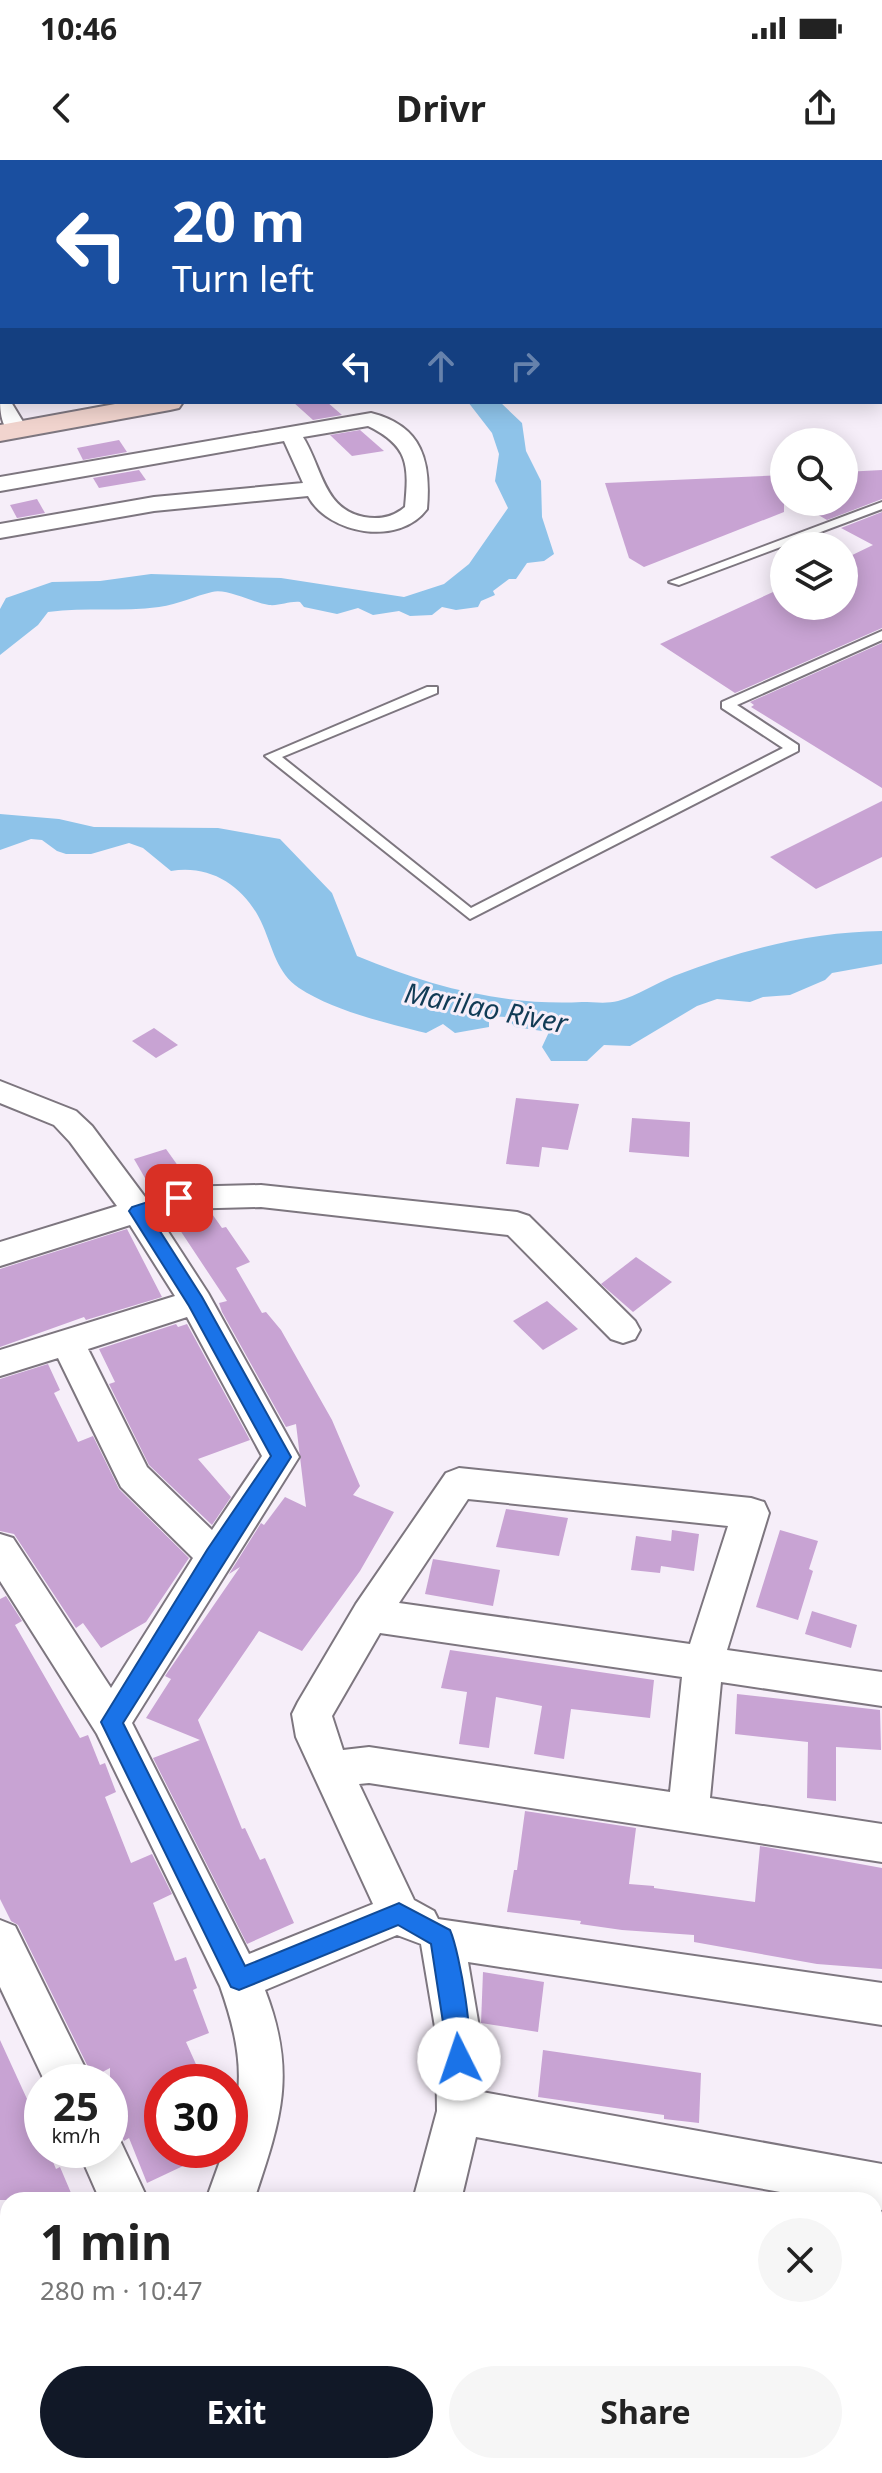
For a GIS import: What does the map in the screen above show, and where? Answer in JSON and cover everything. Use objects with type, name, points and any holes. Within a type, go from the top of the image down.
[{"type":"main road","points":[[9,431],[159,404]]},
{"type":"street","points":[[1,404],[9,431]]},
{"type":"street","points":[[0,484],[291,435],[355,419],[371,419],[406,440],[417,456],[419,482],[416,509],[403,521],[375,526],[344,520],[322,506],[313,489],[305,455],[291,435]]},
{"type":"street","points":[[0,531],[154,504],[313,489]]},
{"type":"street","points":[[0,1091],[65,1118],[81,1134],[138,1211],[196,1302],[281,1457],[111,1722]]},
{"type":"street","points":[[0,1254],[179,1198],[261,1196],[517,1224],[623,1330]]},
{"type":"street","points":[[0,1363],[196,1302]]},
{"type":"street","points":[[67,1341],[134,1477],[215,1556]]},
{"type":"street","points":[[688,1815],[703,1663],[751,1513],[459,1483],[370,1615],[312,1714],[316,1737],[399,1914],[442,1938],[882,2004]]},
{"type":"street","points":[[0,1549],[111,1722],[256,2018],[264,2063],[258,2117],[233,2192]]},
{"type":"street","points":[[370,1615],[703,1663],[880,1682]]},
{"type":"street","points":[[332,1770],[369,1765],[882,1843]]},
{"type":"street","points":[[239,1979],[399,1914]]},
{"type":"street","points":[[439,2192],[460,2111],[458,2033],[442,1938]]},
{"type":"street","points":[[0,1940],[60,2064]]},
{"type":"street","points":[[460,2111],[882,2187]]},
{"type":"street","points":[[109,2168],[120,2192]]},
{"type":"lane","points":[[675,582],[882,505]]},
{"type":"lane","points":[[432,690],[272,756],[470,914],[793,748],[727,705],[882,635]]},
{"type":"water","points":[[470,404],[502,404],[522,423],[526,451],[541,481],[542,517],[554,554],[544,561],[527,563],[516,579],[509,579],[493,591],[495,595],[481,601],[478,607],[456,610],[442,607],[432,615],[410,616],[399,611],[373,615],[358,608],[337,614],[304,607],[300,602],[269,605],[218,591],[159,607],[48,612],[38,625],[0,655],[0,609],[6,598],[52,582],[100,581],[151,574],[281,578],[404,597],[444,584],[469,564],[508,508],[495,481],[499,454],[492,433]]},
{"type":"water","name":"Marilao River","points":[[0,814],[59,819],[94,827],[218,828],[280,839],[332,893],[357,956],[439,985],[495,997],[524,1001],[614,1002],[725,958],[802,939],[855,932],[882,931],[882,964],[832,973],[825,980],[790,995],[763,997],[750,1002],[717,999],[697,1006],[630,1046],[604,1045],[587,1061],[551,1061],[542,1047],[549,1032],[515,1027],[506,1017],[489,1016],[489,1027],[455,1033],[443,1024],[426,1033],[328,1003],[292,982],[276,960],[263,926],[248,900],[214,875],[200,871],[171,871],[143,848],[129,843],[91,854],[66,854],[42,840],[31,839],[0,850]]},
{"type":"building","points":[[295,404],[329,404],[342,415],[313,420]]},
{"type":"building","points":[[360,430],[384,451],[352,456],[330,435]]},
{"type":"building","points":[[119,440],[127,452],[83,460],[77,448]]},
{"type":"building","points":[[139,470],[146,480],[99,488],[93,478]]},
{"type":"building","points":[[882,470],[882,499],[858,508],[858,471]]},
{"type":"building","points":[[770,476],[770,516],[774,516],[644,567],[629,558],[605,483]]},
{"type":"building","points":[[37,499],[45,513],[17,518],[10,505]]},
{"type":"building","points":[[882,512],[882,628],[735,693],[660,644],[770,593],[770,620],[858,620],[858,552],[873,545],[858,537],[858,532],[841,528]]},
{"type":"building","points":[[882,643],[882,788],[751,707],[754,705],[750,702]]},
{"type":"building","points":[[882,801],[882,857],[816,889],[770,857]]},
{"type":"building","points":[[154,1028],[178,1045],[156,1058],[132,1041]]},
{"type":"building","points":[[516,1098],[579,1104],[568,1150],[542,1147],[539,1167],[506,1164]]},
{"type":"building","points":[[632,1118],[690,1122],[689,1157],[629,1152]]},
{"type":"building","points":[[166,1149],[191,1184],[153,1192],[134,1159]]},
{"type":"building","points":[[210,1211],[222,1228],[226,1227],[250,1262],[236,1268],[262,1313],[266,1312],[281,1330],[332,1420],[360,1486],[353,1495],[394,1512],[360,1571],[302,1651],[259,1631],[198,1720],[242,1829],[245,1828],[260,1860],[265,1858],[294,1923],[247,1944],[153,1758],[200,1740],[146,1718],[171,1679],[165,1676],[240,1567],[229,1574],[261,1523],[264,1525],[285,1497],[306,1507],[296,1424],[286,1427],[222,1312],[219,1303],[227,1301],[170,1215]]},
{"type":"building","points":[[127,1229],[162,1297],[86,1320],[84,1317],[0,1347],[0,1269]]},
{"type":"building","points":[[636,1257],[672,1282],[633,1312],[601,1284]]},
{"type":"building","points":[[547,1301],[578,1329],[543,1350],[513,1321]]},
{"type":"building","points":[[176,1324],[178,1327],[187,1324],[250,1440],[198,1459],[231,1497],[212,1525],[149,1465],[109,1384],[115,1382],[99,1349]]},
{"type":"building","points":[[48,1364],[60,1390],[54,1393],[78,1442],[93,1436],[119,1489],[189,1558],[146,1622],[101,1648],[83,1623],[76,1628],[14,1534],[0,1531],[0,1379]]},
{"type":"building","points":[[506,1509],[568,1518],[559,1556],[496,1547]]},
{"type":"building","points":[[672,1530],[699,1534],[694,1571],[661,1566],[660,1573],[631,1570],[636,1536],[671,1541]]},
{"type":"building","points":[[780,1530],[818,1541],[809,1569],[813,1571],[798,1620],[756,1607]]},
{"type":"building","points":[[433,1559],[500,1570],[493,1606],[425,1594]]},
{"type":"building","points":[[6,1596],[22,1621],[15,1625],[80,1738],[88,1735],[100,1765],[105,1763],[116,1792],[105,1797],[131,1863],[152,1854],[172,1894],[153,1903],[175,1961],[186,1957],[197,1988],[193,1990],[209,2033],[186,2042],[196,2064],[144,2064],[144,2168],[179,2168],[147,2183],[128,2139],[128,2064],[87,2064],[18,1925],[11,1921],[0,1899],[0,1599]]},
{"type":"building","points":[[812,1611],[857,1625],[851,1648],[805,1634]]},
{"type":"building","points":[[450,1650],[654,1680],[650,1718],[571,1709],[564,1759],[534,1754],[542,1706],[496,1697],[489,1748],[459,1744],[467,1692],[441,1688]]},
{"type":"building","points":[[737,1694],[880,1710],[881,1750],[836,1747],[836,1801],[807,1798],[808,1742],[735,1734]]},
{"type":"building","points":[[525,1811],[636,1828],[629,1884],[654,1888],[755,1902],[760,1846],[882,1868],[882,1969],[817,1964],[694,1942],[694,1935],[622,1930],[580,1924],[581,1921],[507,1912],[514,1870],[517,1870]]},
{"type":"building","points":[[483,1972],[544,1982],[538,2032],[481,2023]]},
{"type":"building","points":[[0,2040],[24,2092],[24,2168],[60,2168],[71,2192],[0,2192]]},
{"type":"building","points":[[543,2050],[701,2073],[699,2123],[538,2097]]},
{"type":"route","points":[[179,1198],[138,1211],[196,1302],[281,1457],[111,1722],[239,1979],[399,1914],[442,1938],[458,2033],[459,2059]]}]
